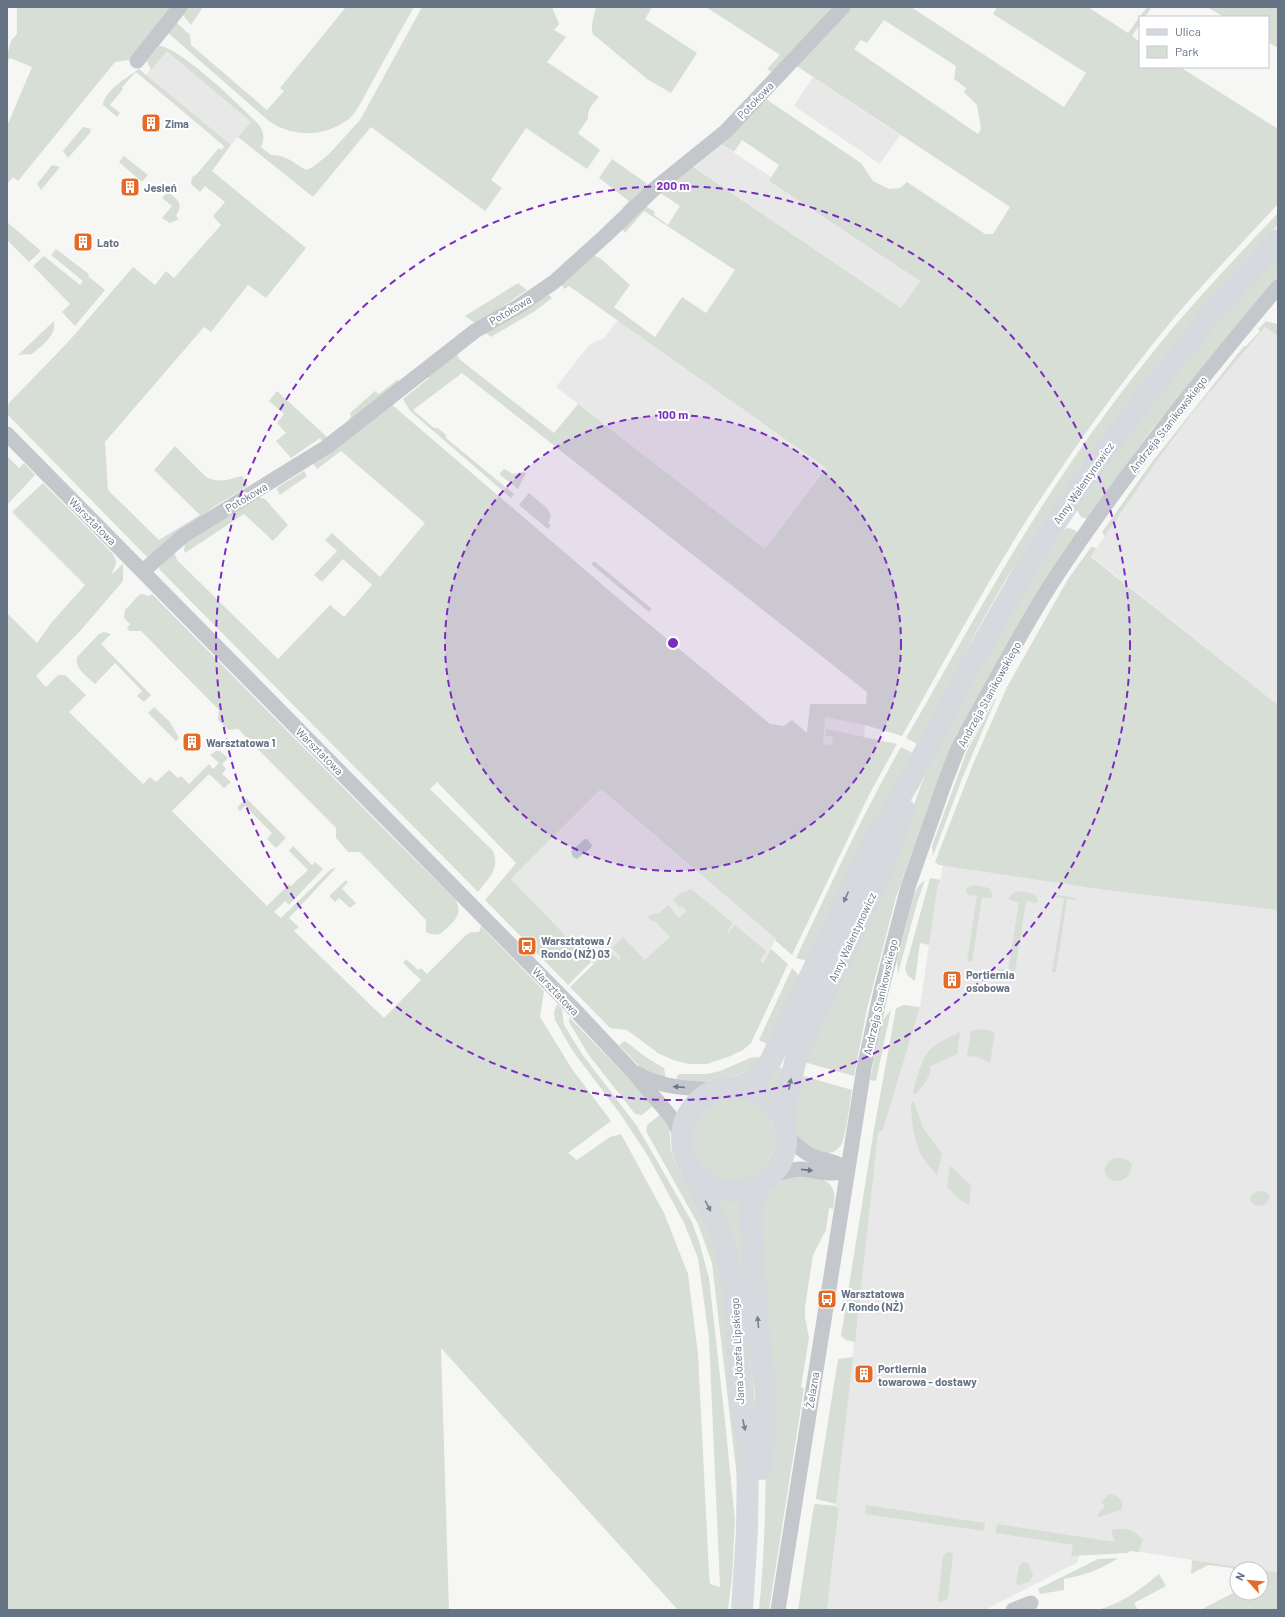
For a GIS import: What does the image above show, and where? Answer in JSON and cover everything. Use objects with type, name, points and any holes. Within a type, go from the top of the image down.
[{"type":"main road","name":"Anny Walentynowicz","points":[[726,1088],[754,1079],[765,1070],[771,1060],[865,856],[925,752],[960,684],[1002,608],[1038,548],[1086,476],[1171,362],[1224,299],[1278,240]]},
{"type":"main road","name":"Anny Walentynowicz","points":[[785,1129],[789,1086],[797,1055],[882,871],[925,752]]},
{"type":"main road","points":[[726,1088],[749,1089],[768,1099],[777,1110],[785,1129],[786,1143],[782,1158],[775,1171],[766,1180],[746,1190],[729,1192],[704,1183],[692,1170],[683,1152],[681,1136],[684,1122],[690,1110],[705,1095],[726,1088]]},
{"type":"main road","name":"Jana Józefa Lipskiego","points":[[692,1170],[723,1239],[730,1268],[735,1300],[738,1385],[748,1441],[747,1530],[742,1610]]},
{"type":"main road","name":"Jana Józefa Lipskiego","points":[[755,1610],[761,1526],[763,1439],[766,1393],[758,1326],[751,1212],[756,1195],[766,1180]]},
{"type":"street","points":[[136,61],[180,7]]},
{"type":"street","name":"Potokowa","points":[[143,571],[183,536],[328,446],[475,330],[519,306],[554,282],[600,241],[653,190],[726,131],[843,7]]},
{"type":"street","name":"Andrzeja Stanikowskiego","points":[[847,1170],[866,1054],[898,925],[911,880],[957,751],[1035,612],[1068,559],[1159,432],[1278,287]]},
{"type":"street","name":"Warsztatowa","points":[[7,434],[525,959],[632,1071],[672,1118],[681,1136]]},
{"type":"street","name":"Warsztatowa","points":[[632,1071],[648,1080],[670,1086],[726,1088]]},
{"type":"street","points":[[785,1129],[804,1152],[839,1164],[847,1170]]},
{"type":"street","points":[[766,1180],[782,1172],[798,1169],[830,1173],[847,1170]]},
{"type":"street","name":"Żelazna","points":[[778,1610],[847,1170]]},
{"type":"street","points":[[1013,1610],[1031,1602]]},
{"type":"shaded area","points":[[167,50],[251,122],[231,145],[146,75]]},
{"type":"shaded area","points":[[813,77],[900,135],[880,164],[794,106]]},
{"type":"shaded area","points":[[721,144],[771,177],[769,181],[920,281],[901,308],[694,167]]},
{"type":"shaded area","points":[[618,320],[826,468],[765,549],[556,387],[589,345],[604,338]]},
{"type":"shaded area","points":[[1265,327],[1275,335],[1278,332],[1278,705],[1091,556],[1156,462],[1193,412]]},
{"type":"shaded area","points":[[810,704],[866,704],[863,764],[816,762]]},
{"type":"shaded area","points":[[601,789],[776,939],[771,949],[776,983],[656,1029],[511,879]]},
{"type":"shaded area","points":[[587,839],[592,845],[591,848],[577,859],[573,857],[571,851]]},
{"type":"shaded area","points":[[944,862],[1278,910],[1278,1573],[1269,1572],[1269,1561],[1229,1561],[1229,1566],[1081,1543],[1078,1562],[985,1610],[827,1610],[839,1509],[835,1508],[878,1133],[883,1130],[920,1007],[938,882],[940,881]]},
{"type":"green space","points":[[17,7],[173,7],[129,60],[115,62],[18,181],[13,177],[7,184],[7,126],[32,67],[10,58],[7,63],[7,55],[11,41],[17,34]]},
{"type":"green space","points":[[186,7],[203,7],[191,25],[183,15]]},
{"type":"green space","points":[[346,7],[414,7],[356,111],[350,118],[341,124],[321,132],[300,133],[290,131],[270,122],[167,32],[174,23],[177,23],[190,35],[191,45],[267,110],[284,91],[280,88]]},
{"type":"green space","points":[[422,7],[552,7],[559,24],[554,30],[566,37],[547,62],[599,97],[588,112],[588,119],[578,133],[600,150],[587,169],[526,128],[491,180],[502,188],[485,211],[371,127],[313,197],[238,137],[251,122],[167,51],[151,70],[147,61],[159,46],[169,49],[181,56],[211,80],[259,125],[263,136],[261,147],[271,155],[285,157],[306,170],[313,167],[329,154],[360,120]]},
{"type":"green space","points":[[652,7],[645,19],[697,53],[671,93],[647,79],[593,34],[593,21],[596,8]]},
{"type":"green space","points":[[706,7],[831,7],[832,12],[775,74],[767,69],[780,55]]},
{"type":"green space","points":[[849,7],[911,7],[1064,107],[1086,73],[993,14],[997,7],[1088,7],[1128,33],[1139,18],[1139,26],[1132,36],[1139,41],[1139,68],[1182,68],[1278,129],[1278,204],[1174,318],[1084,435],[1035,507],[995,571],[902,736],[865,725],[825,717],[823,744],[832,745],[833,737],[826,736],[826,729],[897,744],[869,795],[792,955],[776,941],[776,939],[601,789],[511,879],[591,962],[568,985],[485,900],[516,863],[437,782],[430,789],[493,851],[495,858],[494,868],[478,892],[159,569],[174,551],[177,560],[278,659],[330,605],[344,617],[372,585],[343,559],[322,582],[314,575],[337,551],[325,540],[332,533],[380,577],[425,523],[341,451],[317,469],[312,462],[390,403],[632,610],[770,724],[784,726],[792,720],[807,733],[810,704],[866,704],[867,692],[462,373],[413,410],[434,428],[438,428],[446,435],[446,438],[514,494],[511,498],[410,411],[403,399],[429,378],[426,374],[457,353],[459,359],[554,433],[578,404],[765,549],[826,468],[569,286],[564,289],[561,284],[593,255],[600,258],[630,285],[614,307],[655,337],[682,297],[706,313],[735,270],[644,211],[625,233],[622,229],[644,205],[655,212],[654,215],[668,225],[680,206],[658,193],[692,166],[901,308],[920,281],[769,181],[779,165],[742,140],[734,152],[721,144],[766,99],[861,163],[873,181],[889,189],[900,188],[907,182],[985,234],[993,234],[1010,207],[795,65]],"holes":[[[884,20],[956,66],[954,79],[966,88],[964,92],[977,105],[981,129],[978,134],[854,49],[861,40],[867,43]]]},
{"type":"green space","points":[[1147,7],[1152,7],[1146,16],[1140,16]]},
{"type":"green space","points":[[1207,7],[1278,7],[1278,48],[1269,43],[1269,16],[1222,16]]},
{"type":"green space","points":[[139,69],[231,145],[212,171],[306,248],[266,298],[248,285],[211,332],[204,327],[105,442],[108,490],[159,540],[200,515],[154,470],[175,446],[206,477],[220,481],[242,476],[248,486],[215,506],[147,557],[7,414],[7,407],[10,402],[69,341],[133,267],[155,285],[166,271],[174,278],[221,225],[213,216],[225,202],[205,186],[200,192],[191,184],[194,175],[195,176],[219,148],[222,150],[224,146],[136,72],[122,87],[123,89],[110,105],[120,113],[117,117],[103,105],[104,100],[112,89]]},
{"type":"green space","points":[[83,127],[91,129],[90,133],[68,158],[63,151]]},
{"type":"green space","points":[[124,156],[148,175],[142,182],[119,162]]},
{"type":"green space","points":[[612,159],[646,183],[646,186],[621,209],[629,201],[599,178]]},
{"type":"green space","points":[[52,165],[60,167],[41,190],[37,184]]},
{"type":"green space","points":[[166,190],[176,198],[180,207],[176,216],[179,219],[170,223],[162,218],[172,206],[162,198],[166,194],[164,192]]},
{"type":"green space","points":[[1278,213],[1278,225],[1195,318],[1118,415],[1020,556],[971,641],[917,744],[906,738],[974,618],[1046,500],[1090,435],[1171,330],[1210,285]]},
{"type":"green space","points":[[7,222],[41,251],[29,262],[7,240]]},
{"type":"green space","points":[[56,249],[89,274],[88,276],[105,290],[75,326],[62,312],[70,304],[33,266],[44,256],[80,285],[83,281],[51,255]]},
{"type":"green space","points":[[1278,255],[1278,277],[1150,432],[1087,519],[1081,517],[1077,510],[1127,434],[1206,336]]},
{"type":"green space","points":[[518,283],[527,290],[476,324],[465,316]]},
{"type":"green space","points":[[549,295],[552,298],[535,311],[491,337],[484,331]]},
{"type":"green space","points":[[54,321],[51,336],[43,344],[31,355],[18,355]]},
{"type":"green space","points":[[1266,321],[1277,324],[1278,332],[1276,335],[1265,327],[1193,412],[1156,462],[1105,536],[1102,532],[1152,462],[1244,346],[1246,346],[1260,331],[1258,329]]},
{"type":"green space","points":[[397,380],[399,381],[351,421],[349,419],[351,417],[350,413],[375,391],[379,394]]},
{"type":"green space","points":[[277,391],[327,437],[341,426],[343,428],[324,443],[320,438],[291,458],[276,441],[286,433],[277,423],[284,414],[269,401]]},
{"type":"green space","points":[[7,456],[19,468],[24,463],[35,475],[7,505]]},
{"type":"green space","points":[[504,469],[513,474],[522,472],[526,473],[518,489],[499,474]]},
{"type":"green space","points":[[304,471],[307,476],[280,495],[277,490],[278,487]]},
{"type":"green space","points":[[43,483],[111,552],[116,563],[111,575],[123,564],[123,581],[81,630],[36,676],[46,687],[58,675],[65,675],[86,695],[69,712],[143,784],[150,777],[156,782],[169,770],[178,778],[181,776],[189,784],[209,764],[213,769],[219,763],[210,755],[216,751],[220,751],[228,758],[222,764],[226,769],[222,774],[231,782],[224,788],[209,774],[172,811],[267,906],[289,884],[291,886],[308,870],[289,851],[293,846],[312,865],[315,862],[323,869],[289,905],[285,901],[274,912],[281,918],[331,869],[336,868],[289,918],[299,927],[294,931],[384,1018],[421,980],[403,963],[406,959],[418,970],[421,968],[427,974],[466,935],[471,932],[479,932],[481,926],[544,991],[540,1017],[572,1069],[611,1121],[568,1153],[577,1160],[610,1137],[621,1134],[664,1213],[688,1274],[698,1354],[710,1584],[720,1587],[709,1338],[698,1258],[684,1223],[648,1156],[621,1115],[572,1050],[555,1020],[554,1012],[557,1004],[562,1009],[564,1025],[582,1054],[637,1126],[692,1222],[709,1278],[735,1521],[732,1577],[728,1610],[678,1610],[441,1348],[449,1610],[7,1610],[7,613],[37,643],[52,622],[85,585],[12,512]]},
{"type":"green space","points":[[529,493],[547,508],[551,516],[548,523],[551,525],[548,529],[519,505]]},
{"type":"green space","points":[[257,497],[265,499],[288,525],[273,541],[244,514],[185,553],[185,543]]},
{"type":"green space","points":[[1068,528],[1075,530],[1077,533],[942,770],[896,897],[867,1009],[854,1076],[804,1062],[889,875],[933,756],[1019,596],[1065,529]]},
{"type":"green space","points":[[1091,547],[1096,548],[1091,557],[1278,705],[1278,910],[1106,890],[939,865],[935,862],[973,764],[1007,687],[1068,579]]},
{"type":"green space","points":[[594,561],[652,609],[649,612],[591,564]]},
{"type":"green space","points":[[142,594],[149,596],[152,594],[456,900],[458,914],[445,930],[440,934],[434,935],[426,932],[426,920],[360,852],[348,852],[336,838],[336,828],[238,729],[228,730],[218,720],[219,710],[141,631],[129,631],[127,628],[130,624],[124,618],[125,610],[139,595]]},
{"type":"green space","points":[[104,632],[111,634],[101,644],[151,695],[144,702],[137,696],[142,691],[115,663],[95,684],[79,668],[77,664],[78,656],[99,634]]},
{"type":"green space","points":[[995,699],[962,779],[933,856],[932,846],[967,751]]},
{"type":"green space","points":[[154,707],[170,722],[179,738],[176,741],[148,713]]},
{"type":"green space","points":[[901,747],[911,752],[913,755],[807,961],[796,958],[860,825]]},
{"type":"green space","points":[[246,798],[286,838],[276,848],[267,839],[272,833],[245,806],[240,811],[237,808]]},
{"type":"green space","points":[[930,878],[941,880],[938,883],[929,945],[920,943],[915,981],[908,976],[905,969]]},
{"type":"green space","points":[[346,880],[348,882],[342,889],[356,903],[350,908],[339,898],[335,902],[329,896]]},
{"type":"green space","points":[[925,880],[917,903],[898,974],[897,961],[914,894],[919,885]]},
{"type":"green space","points":[[974,885],[989,888],[993,895],[991,898],[982,897],[972,962],[967,961],[977,896],[968,895],[966,891],[967,888]]},
{"type":"green space","points":[[691,889],[733,923],[727,931],[728,933],[735,925],[766,951],[760,961],[763,964],[771,949],[788,964],[751,1043],[743,1050],[707,1064],[689,1064],[673,1060],[658,1053],[627,1030],[610,1028],[570,987],[609,951],[619,960],[621,957],[612,948],[623,937],[645,960],[670,937],[654,920],[652,922],[647,916],[659,913],[668,905],[679,918],[687,911],[682,906],[680,908],[673,900],[681,893]]},
{"type":"green space","points":[[1019,891],[1033,894],[1038,900],[1036,903],[1026,901],[1014,978],[996,975],[999,969],[1008,970],[1019,903],[1008,899],[1013,893]]},
{"type":"green space","points":[[1058,895],[1075,898],[1077,900],[1067,899],[1056,972],[1052,972],[1064,899],[1055,897]]},
{"type":"green space","points":[[792,968],[800,977],[769,1045],[759,1040]]},
{"type":"green space","points":[[904,1005],[920,1007],[883,1130],[878,1133],[855,1342],[846,1340],[841,1336],[874,1129],[896,1008]]},
{"type":"green space","points":[[891,1010],[876,1081],[870,1080],[881,1024]]},
{"type":"green space","points":[[569,1017],[654,1105],[642,1115],[635,1114],[588,1054],[569,1022]]},
{"type":"green space","points":[[983,1029],[995,1032],[990,1063],[978,1057],[967,1056],[971,1031]]},
{"type":"green space","points":[[960,1032],[957,1054],[931,1066],[926,1081],[916,1094],[913,1094],[921,1066],[928,1052],[947,1038]]},
{"type":"green space","points":[[625,1041],[647,1058],[664,1068],[666,1081],[641,1068],[619,1045]]},
{"type":"green space","points":[[750,1058],[762,1058],[748,1070],[722,1079],[703,1082],[676,1083],[677,1076],[679,1074],[707,1074],[720,1071]]},
{"type":"green space","points":[[777,1066],[785,1069],[778,1094],[765,1085]]},
{"type":"green space","points":[[800,1075],[852,1090],[845,1135],[841,1145],[835,1151],[820,1153],[812,1150],[805,1145],[795,1131],[794,1112]]},
{"type":"green space","points":[[733,1097],[749,1100],[763,1109],[772,1123],[775,1139],[772,1155],[763,1169],[749,1178],[733,1181],[717,1178],[703,1169],[694,1155],[691,1139],[694,1123],[703,1109],[717,1100]]},
{"type":"green space","points":[[912,1102],[914,1102],[924,1130],[942,1153],[937,1175],[919,1151],[912,1121]]},
{"type":"green space","points":[[662,1113],[669,1126],[671,1150],[676,1165],[709,1223],[719,1254],[742,1438],[739,1513],[736,1469],[712,1263],[698,1224],[646,1131],[647,1125]]},
{"type":"green space","points":[[1115,1158],[1123,1158],[1131,1163],[1132,1166],[1127,1177],[1121,1181],[1109,1179],[1104,1170],[1109,1161]]},
{"type":"green space","points":[[950,1166],[971,1185],[969,1205],[960,1200],[947,1187]]},
{"type":"green space","points":[[796,1175],[819,1178],[829,1183],[834,1193],[834,1201],[833,1209],[829,1208],[826,1230],[813,1255],[805,1307],[805,1317],[809,1338],[801,1387],[804,1388],[769,1610],[759,1610],[763,1561],[766,1462],[759,1216],[768,1195],[776,1185],[787,1178]]},
{"type":"green space","points":[[1261,1191],[1266,1192],[1270,1196],[1264,1205],[1258,1206],[1252,1203],[1250,1199],[1251,1195]]},
{"type":"green space","points":[[717,1200],[743,1201],[757,1441]]},
{"type":"green space","points":[[853,1357],[836,1504],[816,1499],[816,1497],[838,1359]]},
{"type":"green space","points":[[1109,1494],[1120,1499],[1122,1502],[1121,1510],[1099,1517],[1097,1515],[1105,1506],[1101,1502]]},
{"type":"green space","points":[[814,1505],[836,1506],[836,1508],[839,1508],[827,1610],[798,1610]]},
{"type":"green space","points":[[866,1505],[985,1523],[984,1531],[865,1514]]},
{"type":"green space","points":[[997,1524],[1115,1542],[1111,1530],[1125,1529],[1132,1531],[1143,1540],[1138,1552],[1130,1551],[1128,1553],[1071,1556],[1073,1545],[996,1533]]},
{"type":"green space","points":[[947,1552],[952,1553],[953,1556],[948,1597],[946,1600],[939,1602],[943,1556]]},
{"type":"green space","points":[[1118,1558],[1092,1572],[1064,1579],[1064,1590],[1040,1594],[1038,1589],[1098,1559]]},
{"type":"green space","points":[[1192,1560],[1229,1565],[1229,1568],[1208,1565],[1191,1574]]},
{"type":"green space","points":[[1023,1562],[1028,1563],[1033,1575],[1030,1581],[1020,1585],[1016,1583],[1019,1567]]},
{"type":"green space","points":[[1269,1571],[1278,1573],[1278,1610],[1200,1610],[1229,1595],[1229,1601],[1269,1601]]},
{"type":"green space","points":[[1159,1574],[1166,1586],[1134,1603],[1138,1610],[1098,1610],[1115,1604],[1145,1585]]},
{"type":"place","name":"Zima","points":[[151,123]]},
{"type":"place","name":"Jesień","points":[[130,187]]},
{"type":"place","name":"Lato","points":[[83,242]]},
{"type":"place","name":"Warsztatowa 1","points":[[192,742]]},
{"type":"place","name":"Warsztatowa / Rondo (NŻ) 03","points":[[527,946]]},
{"type":"place","name":"Portiernia osobowa","points":[[952,980]]},
{"type":"place","name":"Warsztatowa / Rondo (NŻ)","points":[[827,1299]]},
{"type":"place","name":"Portiernia towarowa - dostawy","points":[[864,1374]]}]
